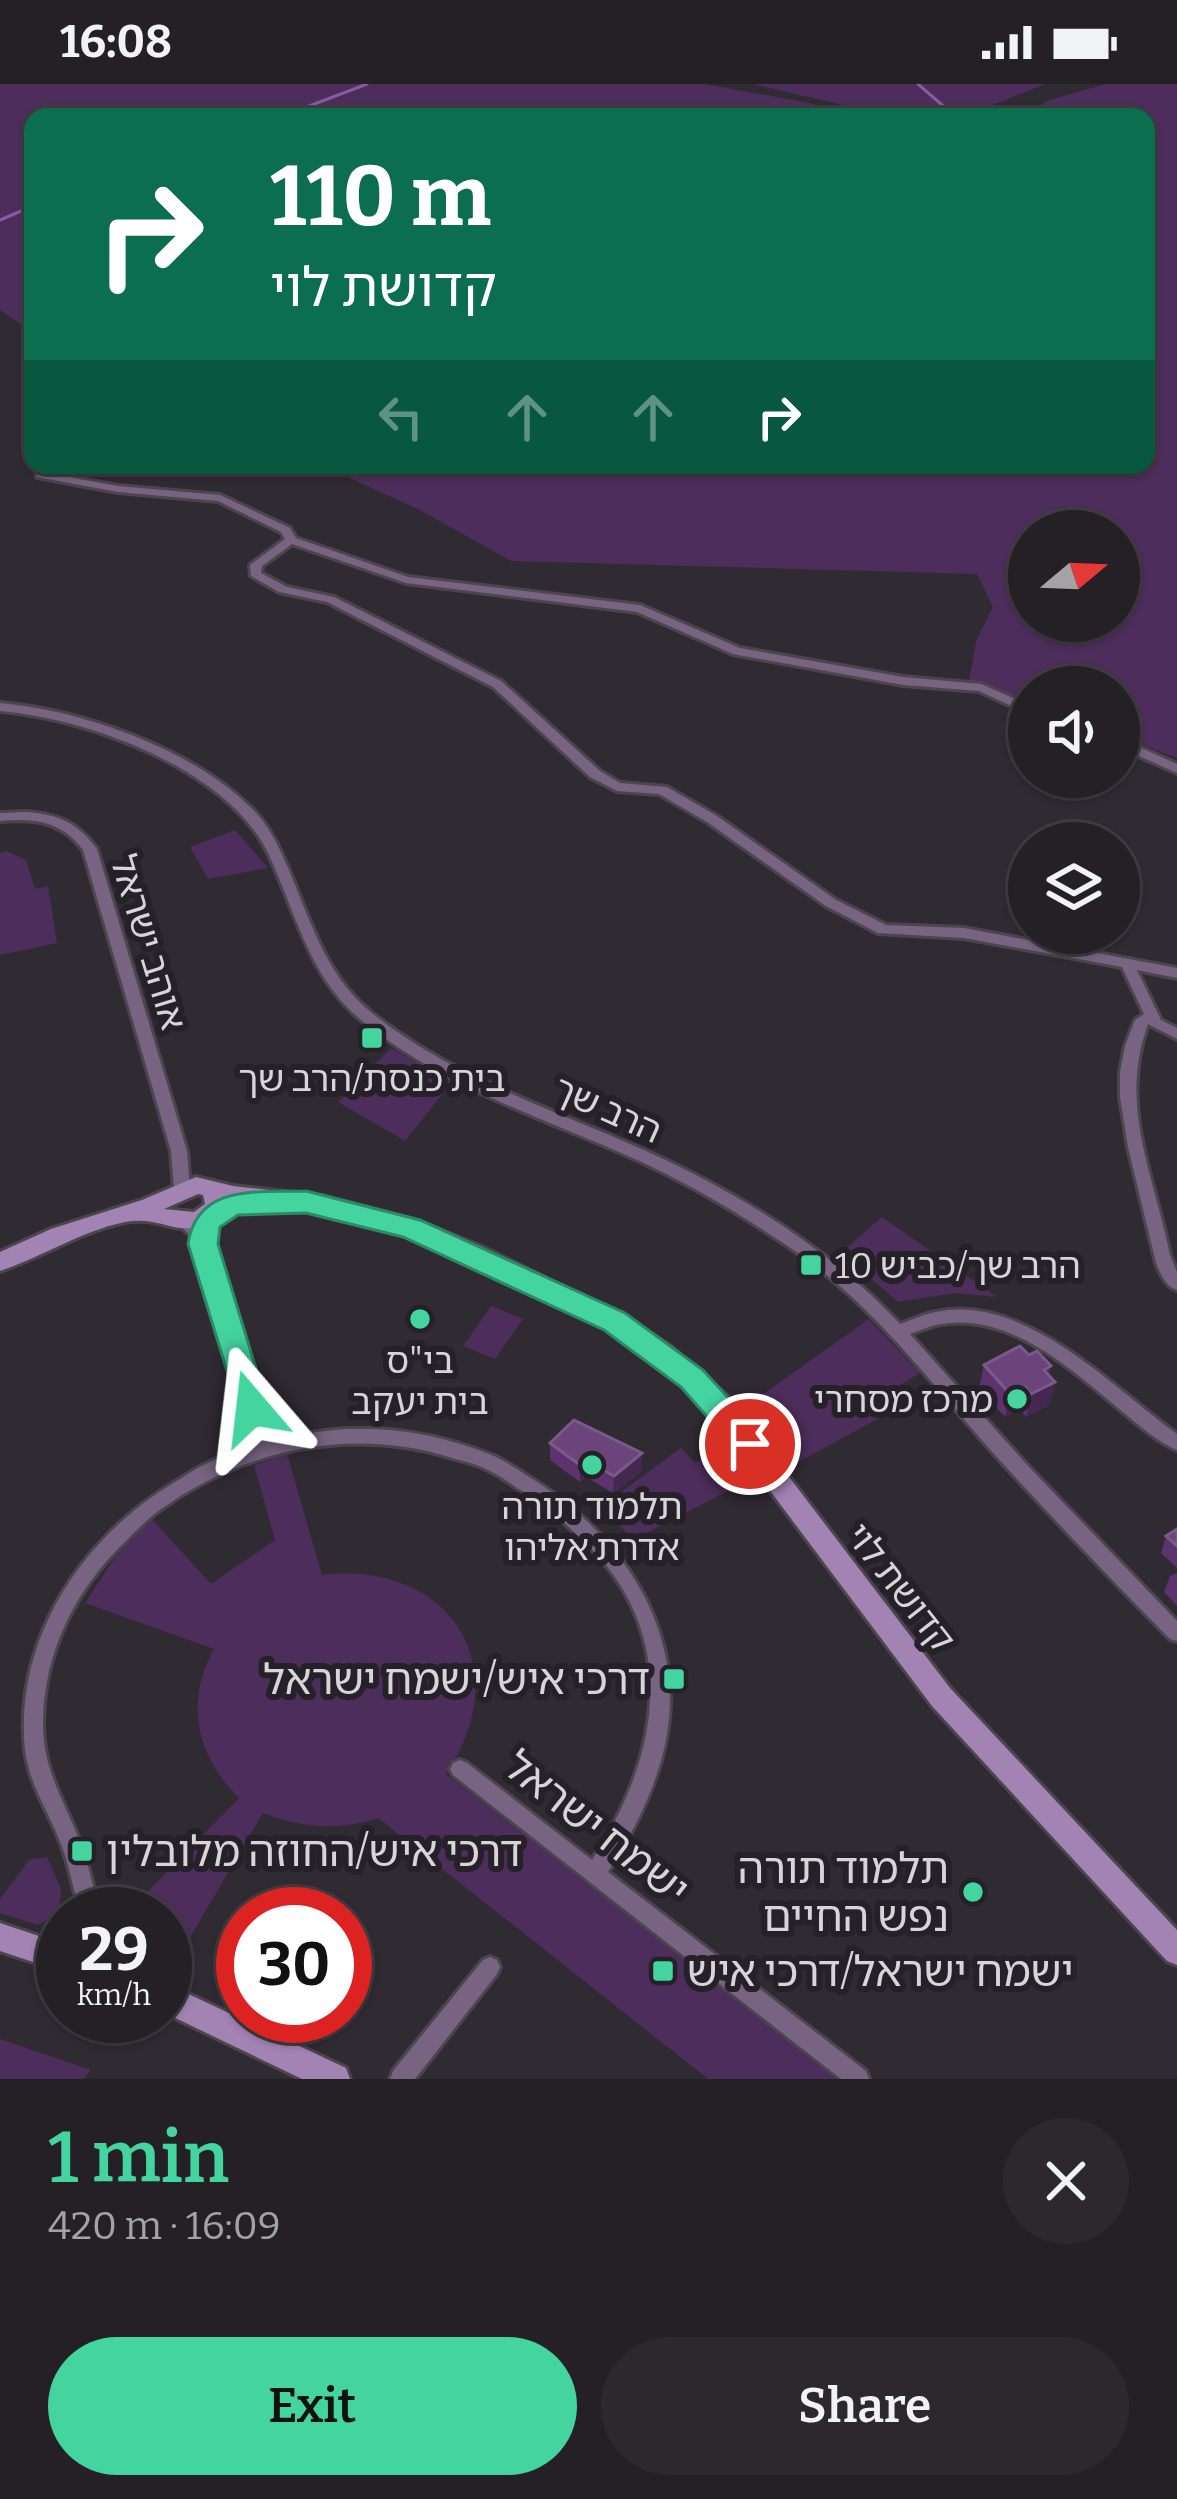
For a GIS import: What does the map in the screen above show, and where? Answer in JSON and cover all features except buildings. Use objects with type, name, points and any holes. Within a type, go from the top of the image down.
[{"type":"street","points":[[41,475],[118,489],[220,498],[286,530],[291,540],[406,580],[640,609],[737,651],[903,681],[981,688],[1008,700]]},
{"type":"street","points":[[291,540],[256,565],[255,574],[284,590],[330,599],[497,684],[595,774],[617,787],[662,790],[712,819],[831,903],[884,930],[964,933],[1177,973]]},
{"type":"street","name":"הרב שך","points":[[0,707],[79,720],[218,786],[261,828],[314,953],[330,980],[366,1017],[446,1067],[727,1200],[839,1275],[898,1331],[1001,1449],[1177,1634]]},
{"type":"street","points":[[1140,752],[1177,769]]},
{"type":"street","name":"אוהב ישראל","points":[[0,817],[42,816],[64,822],[80,832],[90,849],[194,1203]]},
{"type":"street","points":[[1128,966],[1155,1023],[1177,1034]]},
{"type":"street","points":[[1151,1017],[1142,1020],[1132,1046],[1125,1100],[1131,1141],[1157,1226],[1159,1255],[1177,1284]]},
{"type":"street","name":"קדושת לוי","points":[[0,1262],[59,1235],[118,1216],[194,1203],[281,1200],[322,1204],[410,1227],[558,1292],[662,1353],[735,1423],[941,1697],[1177,1951]]},
{"type":"street","points":[[194,1203],[194,1230],[205,1250],[264,1447]]},
{"type":"street","points":[[898,1331],[928,1316],[994,1317],[1019,1328],[1177,1443]]},
{"type":"street","points":[[81,1887],[70,1841],[36,1762],[34,1714],[44,1649],[83,1574],[138,1514],[196,1476],[264,1447],[334,1434],[372,1435],[469,1454],[526,1481],[586,1528],[633,1593],[655,1648],[659,1723],[640,1792],[596,1874]]},
{"type":"street","name":"ישמח ישראל","points":[[460,1769],[858,2079]]},
{"type":"street","points":[[0,1937],[36,1949]]},
{"type":"street","points":[[401,2079],[490,1967]]},
{"type":"street","points":[[192,2011],[335,2079]]},
{"type":"shaded area","points":[[0,84],[705,84],[825,108],[24,108],[24,327],[0,310]]},
{"type":"shaded area","points":[[752,84],[1046,84],[985,108],[857,108]]},
{"type":"shaded area","points":[[1105,84],[1177,84],[1177,758],[1140,744],[1140,666],[1008,666],[1008,696],[969,682],[976,641],[993,607],[977,574],[511,561],[420,510],[341,474],[1155,474],[1155,108],[1034,108]]},
{"type":"shaded area","points":[[235,830],[268,868],[208,879],[190,847]]},
{"type":"shaded area","points":[[0,853],[26,860],[35,889],[48,886],[57,943],[0,955]]},
{"type":"shaded area","points":[[391,1048],[452,1082],[405,1141],[338,1102]]},
{"type":"shaded area","points":[[882,1217],[997,1297],[955,1293],[898,1302],[841,1253]]},
{"type":"shaded area","points":[[491,1306],[523,1319],[495,1359],[463,1346]]},
{"type":"shaded area","points":[[869,1319],[920,1373],[892,1390],[903,1405],[782,1471],[742,1409]]},
{"type":"shaded area","points":[[728,1446],[751,1479],[633,1540],[602,1506],[681,1448],[695,1463]]},
{"type":"shaded area","points":[[287,1454],[322,1575],[367,1575],[406,1585],[436,1603],[459,1629],[472,1660],[475,1696],[467,1734],[446,1774],[838,2079],[708,2079],[378,1818],[320,1826],[263,1813],[192,1934],[192,1887],[152,1887],[239,1798],[213,1765],[200,1728],[199,1689],[214,1649],[85,1603],[115,1557],[151,1518],[211,1584],[275,1540],[254,1465]]},
{"type":"shaded area","points":[[47,1857],[60,1887],[36,1887],[36,1924],[0,1913],[0,1899],[29,1860]]},
{"type":"shaded area","points":[[0,2039],[91,2070],[83,2079],[0,2079]]},
{"type":"waterway","points":[[304,108],[367,84]]},
{"type":"waterway","points":[[918,84],[946,108]]},
{"type":"waterway","points":[[0,220],[24,210]]},
{"type":"place","name":"בית כנסת/הרב שך","points":[[372,1038]]},
{"type":"place","name":"הרב שך/כביש 10","points":[[811,1265]]},
{"type":"place","name":"בי\"ס בית יעקב","points":[[420,1319]]},
{"type":"place","name":"מרכז מסחרי","points":[[1017,1399]]},
{"type":"place","name":"תלמוד תורה אדרת אליהו","points":[[592,1465]]},
{"type":"place","name":"דרכי איש/ישמח ישראל","points":[[674,1679]]},
{"type":"place","name":"דרכי איש/החוזה מלובלין","points":[[82,1851]]},
{"type":"place","name":"תלמוד תורה נפש החיים","points":[[973,1892]]},
{"type":"place","name":"ישמח ישראל/דרכי איש","points":[[663,1971]]},
{"type":"route","points":[[252,1408],[203,1234],[214,1211],[281,1200],[322,1204],[410,1227],[558,1292],[662,1353],[719,1404],[750,1444]]}]
